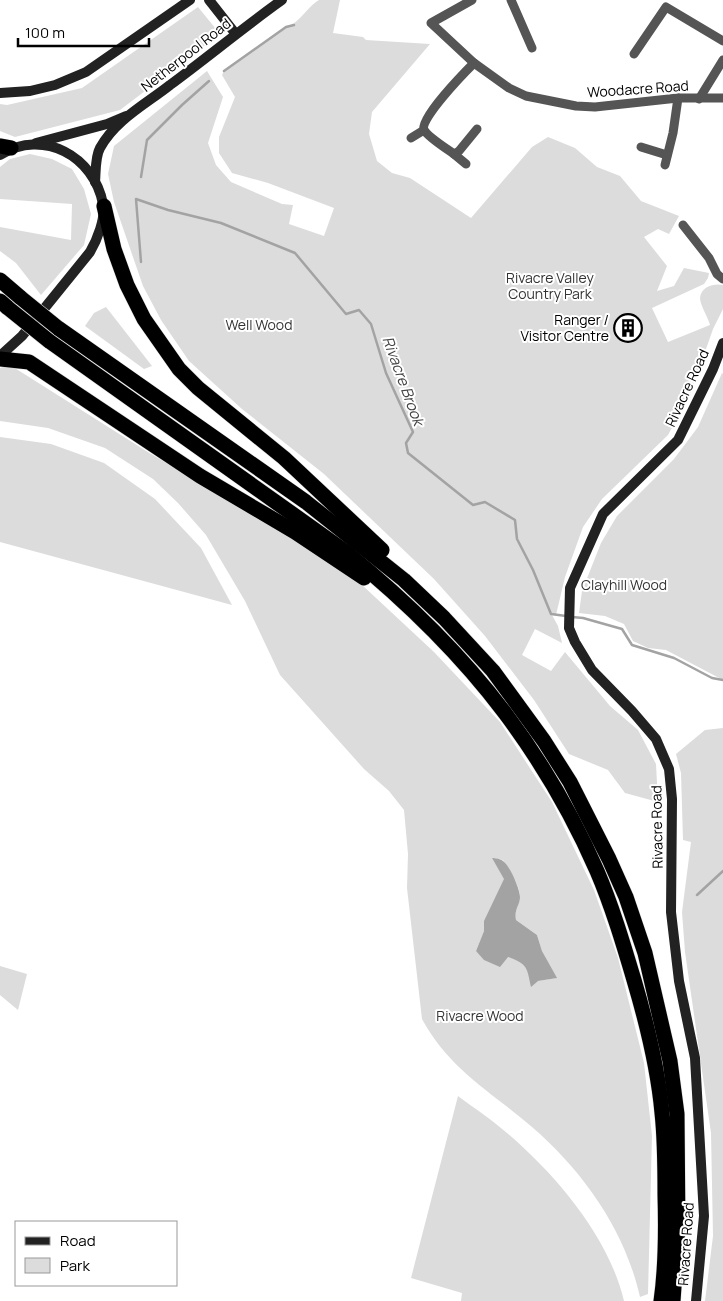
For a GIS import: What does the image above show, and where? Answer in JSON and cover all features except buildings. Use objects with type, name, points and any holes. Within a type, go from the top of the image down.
[{"type":"highway","points":[[104,206],[114,249],[127,285],[144,319],[180,369],[198,388],[284,458],[406,572],[444,618],[493,671],[535,728],[570,782],[626,897],[645,953],[670,1061],[676,1114],[678,1230],[673,1301]]},
{"type":"highway","points":[[0,280],[58,328],[306,502],[404,580],[444,618]]},
{"type":"highway","points":[[4,305],[49,341],[346,552],[390,589],[430,626],[473,674],[505,713],[538,762],[567,810],[597,871],[622,937],[653,1053],[662,1114],[666,1225],[661,1301]]},
{"type":"highway","points":[[0,358],[29,362],[200,476],[295,532],[360,575],[430,626]]},
{"type":"main road","points":[[0,93],[30,91],[55,85],[86,72],[190,0]]},
{"type":"main road","points":[[209,0],[235,33]]},
{"type":"main road","name":"Netherpool Road","points":[[95,182],[99,150],[109,134],[131,114],[235,33],[282,0]]},
{"type":"main road","name":"Netherpool Road","points":[[33,144],[107,124],[131,114]]},
{"type":"main road","points":[[0,358],[22,336],[90,252],[98,237],[104,206],[95,182],[87,168],[71,155],[54,146],[33,144],[22,144],[4,149]]},
{"type":"main road","name":"Rivacre Road","points":[[696,1301],[704,1216],[695,1058],[679,981],[671,912],[672,799],[669,769],[656,739],[592,670],[575,642],[569,628],[570,588],[603,514],[678,440],[713,369],[723,342]]},
{"type":"street","points":[[459,3],[472,0]]},
{"type":"street","points":[[511,0],[532,48]]},
{"type":"street","name":"Woodacre Road","points":[[459,3],[431,23],[474,62],[502,83],[526,96],[576,106],[595,107],[678,98],[723,98]]},
{"type":"street","points":[[634,54],[666,7],[723,41]]},
{"type":"street","points":[[699,99],[723,60]]},
{"type":"street","points":[[424,130],[425,120],[474,62]]},
{"type":"street","points":[[665,165],[673,133],[678,98]]},
{"type":"street","points":[[454,154],[459,151],[477,129]]},
{"type":"street","points":[[411,138],[424,130]]},
{"type":"street","points":[[424,130],[466,164]]},
{"type":"street","points":[[640,147],[667,154]]},
{"type":"street","points":[[683,225],[710,258],[717,274],[723,278]]},
{"type":"green space","points":[[319,0],[340,0],[333,33],[363,37],[366,40],[430,44],[372,112],[369,134],[377,161],[392,173],[410,178],[471,218],[532,147],[548,137],[575,148],[597,167],[620,176],[641,201],[679,216],[669,234],[658,229],[644,237],[667,266],[657,291],[674,286],[684,268],[709,273],[704,284],[652,308],[668,342],[710,325],[700,301],[701,294],[709,286],[723,285],[723,309],[713,329],[691,392],[668,435],[602,499],[583,527],[565,577],[556,615],[552,615],[558,626],[562,643],[535,629],[522,655],[551,671],[565,652],[610,706],[638,730],[656,764],[658,802],[625,793],[608,770],[569,754],[534,700],[485,636],[434,579],[324,474],[242,409],[189,361],[161,320],[143,286],[114,202],[108,174],[114,146],[207,71],[223,97],[208,143],[216,165],[231,182],[282,204],[293,205],[289,224],[324,236],[334,208],[268,183],[232,173],[219,153],[219,137],[235,97],[222,75],[224,71],[291,25]]},
{"type":"green space","points":[[198,7],[220,34],[120,110],[15,137],[0,131],[0,104],[7,105],[82,88]]},
{"type":"green space","points":[[30,154],[52,159],[72,169],[84,189],[91,214],[84,245],[41,295],[16,263],[0,251],[0,227],[71,240],[72,204],[0,199],[0,167],[10,159]]},
{"type":"green space","points":[[106,307],[152,366],[144,369],[85,326],[94,313]]},
{"type":"green space","name":"Rivacre Wood","points":[[10,365],[151,454],[271,523],[361,584],[434,652],[500,722],[552,802],[594,890],[618,958],[644,1063],[652,1136],[648,1294],[640,1297],[624,1248],[613,1225],[585,1182],[551,1144],[458,1066],[433,1037],[422,1019],[407,888],[408,854],[404,810],[389,791],[364,769],[280,675],[245,601],[206,535],[178,503],[153,479],[105,448],[48,428],[0,421],[0,368]],"holes":[[[492,858],[503,860],[514,877],[520,892],[516,920],[537,935],[542,951],[556,978],[538,981],[521,961],[476,951],[505,879]]]},
{"type":"green space","name":"Clayhill Wood","points":[[722,373],[723,680],[666,650],[648,648],[633,641],[624,624],[605,616],[579,613],[582,591],[601,543],[617,516],[674,459],[698,427]]},
{"type":"green space","points":[[0,437],[51,444],[104,463],[155,499],[201,548],[232,605],[0,542]]},
{"type":"green space","points":[[723,728],[723,1301],[705,1301],[713,1236],[711,1133],[685,952],[682,912],[691,842],[683,840],[681,773],[676,754],[705,730]]},
{"type":"green space","points":[[0,966],[27,974],[18,1010],[0,995]]},
{"type":"green space","points":[[458,1096],[507,1133],[562,1188],[593,1231],[606,1254],[617,1277],[624,1301],[461,1301],[462,1293],[411,1278]]},
{"type":"shaded area","points":[[492,858],[502,860],[511,872],[520,897],[516,920],[537,935],[542,951],[557,978],[538,981],[531,987],[526,968],[519,962],[508,957],[500,967],[484,960],[476,951],[484,931],[484,921],[504,879]]},
{"type":"waterway","points":[[224,71],[286,27],[294,25]]},
{"type":"waterway","points":[[141,177],[147,140],[209,81]]},
{"type":"waterway","name":"Rivacre Brook","points":[[141,262],[136,199],[168,210],[221,223],[295,253],[346,314],[359,310],[371,324],[386,373],[413,432],[406,443],[408,453],[473,505],[485,502],[515,520],[517,539],[533,570],[551,614],[566,616]]},
{"type":"waterway","name":"Rivacre Brook","points":[[572,617],[583,618],[622,629],[632,645],[674,658],[712,678],[723,680]]},
{"type":"waterway","points":[[697,895],[723,871]]},
{"type":"place","name":"Ranger / Visitor Centre","points":[[628,328]]},
{"type":"park label","name":"Rivacre Valley Country Park","points":[[550,286]]},
{"type":"park label","name":"Well Wood","points":[[259,325]]}]
